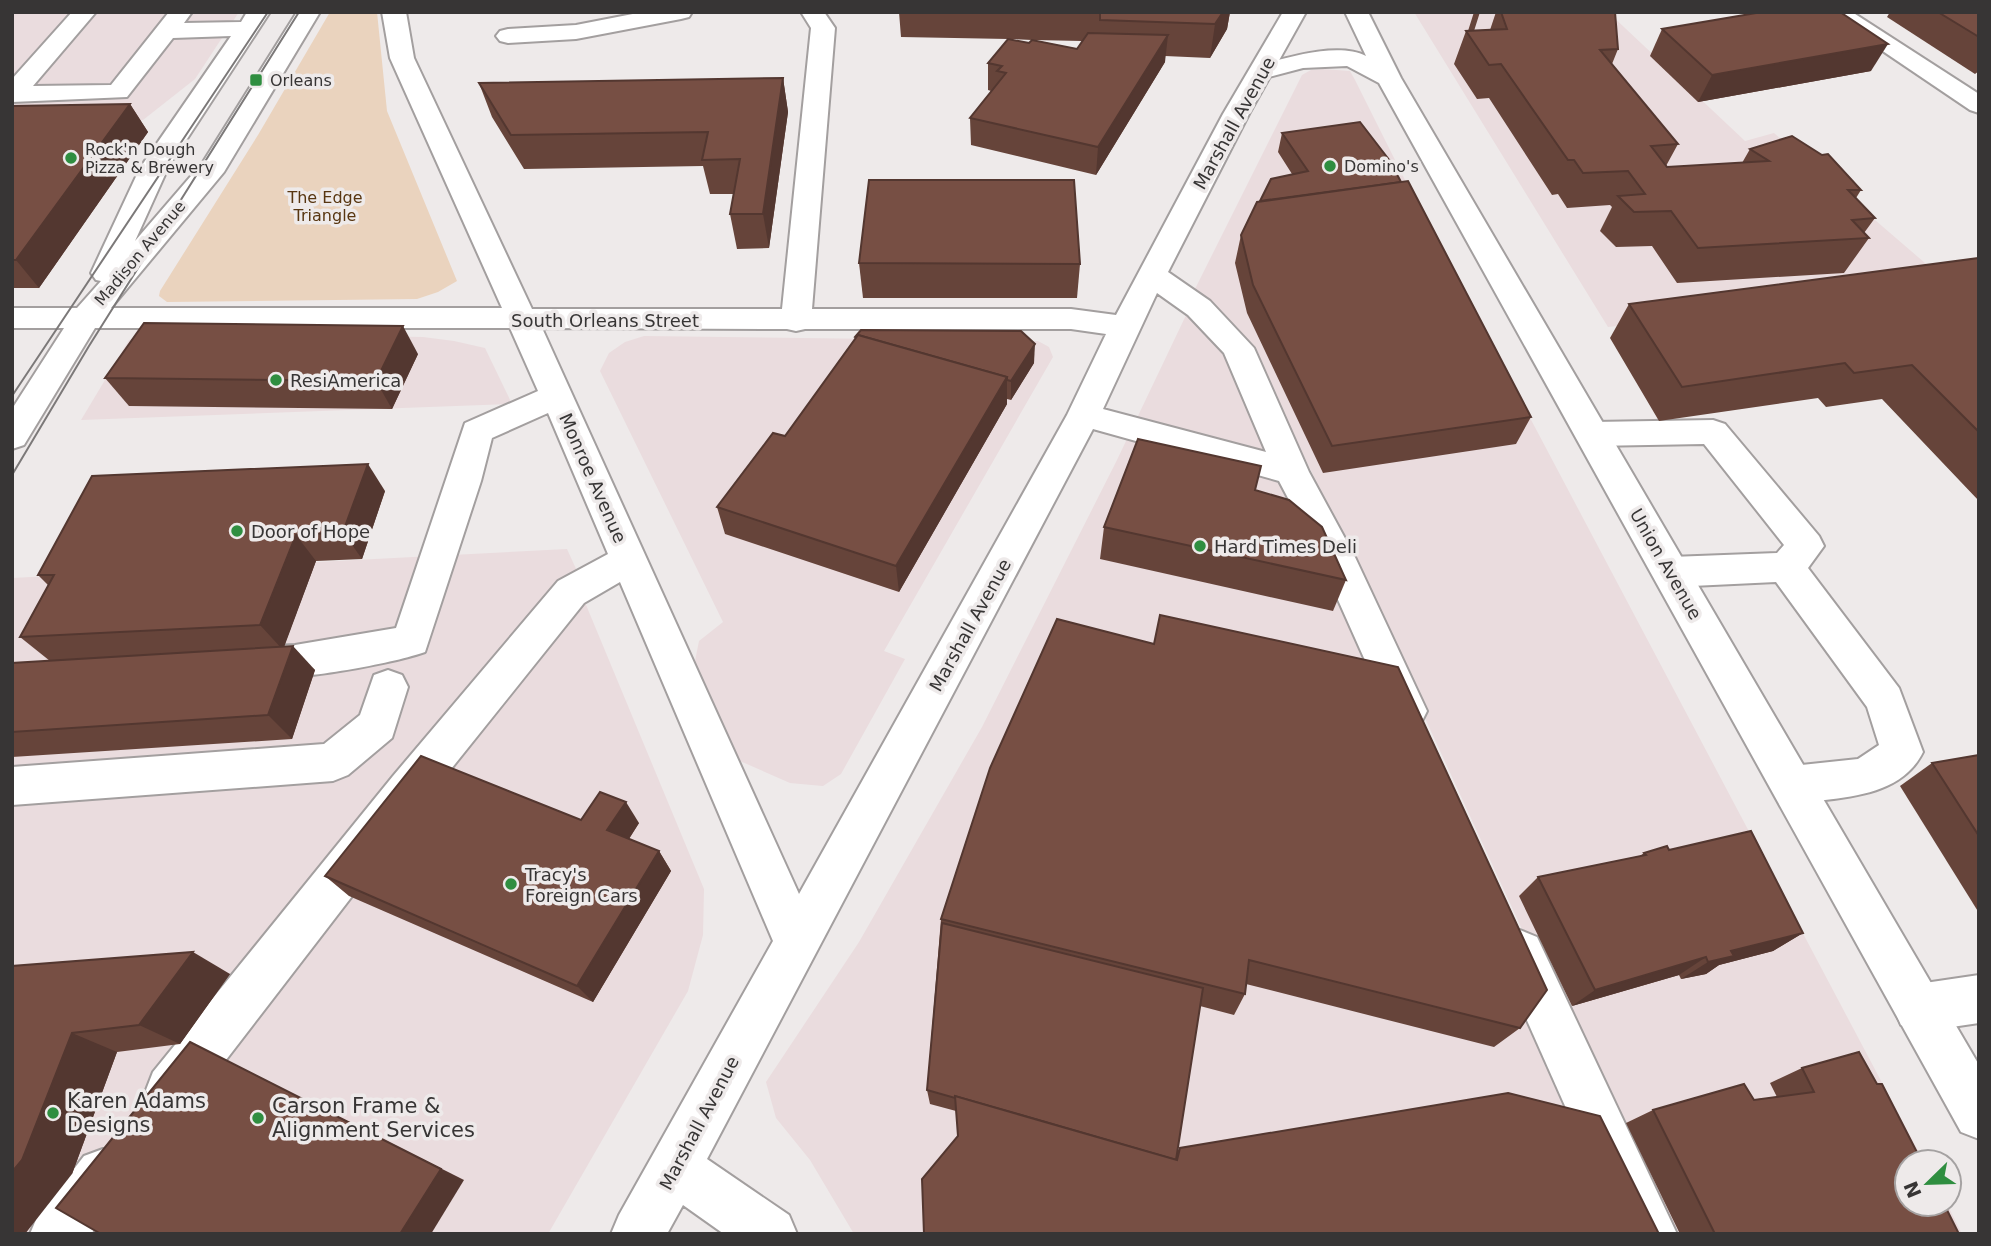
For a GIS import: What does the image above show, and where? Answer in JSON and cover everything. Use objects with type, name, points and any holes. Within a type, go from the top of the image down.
[{"type":"street","points":[[85,12],[12,94],[118,92],[174,22],[253,21]]},
{"type":"street","name":"Madison Avenue","points":[[85,319],[214,166],[309,12]]},
{"type":"street","name":"Monroe Avenue","points":[[394,12],[402,58],[557,397],[797,943]]},
{"type":"street","points":[[508,36],[576,32],[681,12]]},
{"type":"street","points":[[796,321],[823,28],[812,12]]},
{"type":"street","name":"Marshall Avenue","points":[[638,1234],[1084,415],[1125,326],[1236,114],[1295,12]]},
{"type":"street","name":"Union Avenue","points":[[1356,12],[1389,78],[1979,1114]]},
{"type":"street","points":[[1836,12],[1979,105]]},
{"type":"street","name":"Madison Avenue","points":[[12,437],[85,319],[154,168],[253,21]]},
{"type":"street","points":[[1261,72],[1302,61],[1351,58],[1389,78]]},
{"type":"street","points":[[1153,276],[1199,308],[1238,348],[1292,472],[1335,555],[1425,750]]},
{"type":"street","name":"South Orleans Street","points":[[12,318],[796,321],[1071,319],[1125,326]]},
{"type":"street","points":[[214,665],[295,661],[411,641],[464,481],[477,430],[557,397]]},
{"type":"street","points":[[1084,415],[1292,472]]},
{"type":"street","points":[[1592,434],[1713,432],[1806,546],[1786,567],[1671,572]]},
{"type":"street","points":[[57,1234],[408,790],[571,592],[629,560]]},
{"type":"street","points":[[1786,567],[1885,700],[1902,752],[1866,777],[1792,785]]},
{"type":"street","points":[[12,786],[333,762],[377,725],[388,687]]},
{"type":"street","points":[[1505,923],[1650,1234]]},
{"type":"street","points":[[1918,1008],[1979,999]]},
{"type":"street","points":[[675,1168],[770,1234]]},
{"type":"shaded area","points":[[12,12],[239,12],[195,79],[143,120],[12,121]]},
{"type":"shaded area","points":[[1414,12],[1608,12],[1745,141],[1774,133],[1954,288],[1608,327]]},
{"type":"shaded area","points":[[1311,70],[1350,71],[1422,214],[1917,1148],[1893,1148],[1893,1218],[1954,1218],[1962,1234],[1662,1234],[1316,481],[1253,352],[1192,295],[1302,75]]},
{"type":"shaded area","points":[[1188,311],[1220,338],[1367,646],[1620,1234],[854,1234],[810,1160],[776,1118],[766,1082],[859,942],[982,727],[1116,462]]},
{"type":"shaded area","points":[[149,332],[423,337],[454,341],[485,348],[512,404],[81,420],[129,340]]},
{"type":"shaded area","points":[[644,336],[1038,341],[1049,347],[1053,357],[884,651],[905,659],[841,774],[823,786],[790,783],[740,761],[694,666],[699,641],[723,622],[600,371],[609,353],[625,342]]},
{"type":"shaded area","points":[[567,549],[577,571],[41,1234],[12,1234],[12,578]]},
{"type":"shaded area","points":[[584,600],[704,889],[703,935],[688,991],[548,1234],[85,1234]]},
{"type":"green space","name":"The Edge Triangle","points":[[330,12],[377,12],[387,111],[457,281],[438,292],[417,299],[167,302],[159,296],[160,291],[258,135]]},
{"type":"building","points":[[1100,12],[1223,12],[1215,24],[1100,20]]},
{"type":"building","points":[[1501,12],[1615,12],[1618,49],[1600,50],[1678,144],[1651,146],[1667,167],[1769,161],[1750,149],[1792,136],[1822,155],[1828,154],[1861,190],[1848,190],[1875,218],[1852,220],[1869,238],[1698,248],[1671,211],[1634,212],[1618,196],[1645,194],[1628,171],[1583,173],[1574,160],[1568,160],[1501,64],[1489,65],[1466,31],[1507,29]]},
{"type":"building","points":[[1762,12],[1840,12],[1888,44],[1712,75],[1662,29]]},
{"type":"building","points":[[1938,12],[1979,12],[1979,37]]},
{"type":"building","points":[[1088,33],[1168,35],[1098,147],[970,118],[1006,73],[997,71],[1002,66],[988,63],[1008,39],[1029,43],[1032,40],[1077,49]]},
{"type":"building","points":[[783,78],[763,214],[730,214],[740,159],[702,160],[708,132],[511,135],[479,83]]},
{"type":"building","points":[[130,104],[16,260],[12,260],[12,106]]},
{"type":"building","points":[[1360,122],[1390,161],[1401,182],[1260,201],[1271,179],[1308,171],[1282,133]]},
{"type":"building","points":[[869,180],[1074,180],[1080,264],[859,263]]},
{"type":"building","points":[[1408,181],[1531,417],[1332,446],[1253,285],[1241,235],[1257,202]]},
{"type":"building","points":[[1979,258],[1979,432],[1912,365],[1854,373],[1845,363],[1682,387],[1629,304]]},
{"type":"building","points":[[144,323],[403,326],[376,381],[105,378]]},
{"type":"building","points":[[861,330],[1021,331],[1035,344],[1011,381],[1007,380],[1007,377],[858,335],[855,337]]},
{"type":"building","points":[[858,335],[1007,377],[896,566],[717,507],[773,433],[785,436]]},
{"type":"building","points":[[1138,439],[1261,466],[1255,490],[1289,500],[1322,527],[1346,580],[1104,527]]},
{"type":"building","points":[[368,464],[343,532],[296,535],[260,625],[20,637],[54,575],[38,575],[92,476]]},
{"type":"building","points":[[1160,615],[1398,667],[1547,990],[1520,1028],[1249,960],[1245,994],[941,919],[990,768],[1057,619],[1154,644]]},
{"type":"building","points":[[293,646],[268,715],[12,732],[12,663]]},
{"type":"building","points":[[1979,755],[1979,836],[1932,763]]},
{"type":"building","name":"Tracy's Foreign Cars","points":[[421,756],[581,820],[600,792],[626,802],[607,830],[659,851],[577,986],[325,876]]},
{"type":"building","points":[[1751,831],[1803,933],[1731,951],[1734,956],[1708,962],[1706,957],[1595,990],[1538,877],[1646,855],[1644,853],[1667,846],[1669,850]]},
{"type":"building","points":[[942,923],[1203,988],[1176,1160],[927,1090]]},
{"type":"building","points":[[193,952],[139,1025],[72,1033],[22,1160],[12,1172],[12,966]]},
{"type":"building","name":"Carson Frame & Alignment Services","points":[[190,1042],[441,1169],[400,1234],[101,1234],[56,1208]]},
{"type":"building","points":[[1859,1052],[1877,1084],[1882,1084],[1915,1148],[1893,1148],[1893,1218],[1951,1218],[1959,1234],[1715,1234],[1653,1110],[1744,1084],[1754,1100],[1814,1092],[1802,1068]]},
{"type":"building","points":[[1508,1093],[1600,1116],[1659,1234],[924,1234],[922,1179],[958,1136],[955,1096],[1177,1160],[1180,1148]]},
{"type":"tram line","points":[[12,396],[268,12]]},
{"type":"tram line","points":[[12,475],[89,346],[299,12]]},
{"type":"place","name":"Orleans","points":[[256,80]]},
{"type":"place","name":"Rock'n Dough Pizza & Brewery","points":[[71,158]]},
{"type":"place","name":"Domino's","points":[[1330,166]]},
{"type":"place","name":"ResiAmerica","points":[[276,380]]},
{"type":"place","name":"Door of Hope","points":[[237,531]]},
{"type":"place","name":"Hard Times Deli","points":[[1200,546]]},
{"type":"place","name":"Tracy's Foreign Cars","points":[[511,884]]},
{"type":"place","name":"Karen Adams Designs","points":[[53,1113]]},
{"type":"place","name":"Carson Frame & Alignment Services","points":[[258,1118]]}]
